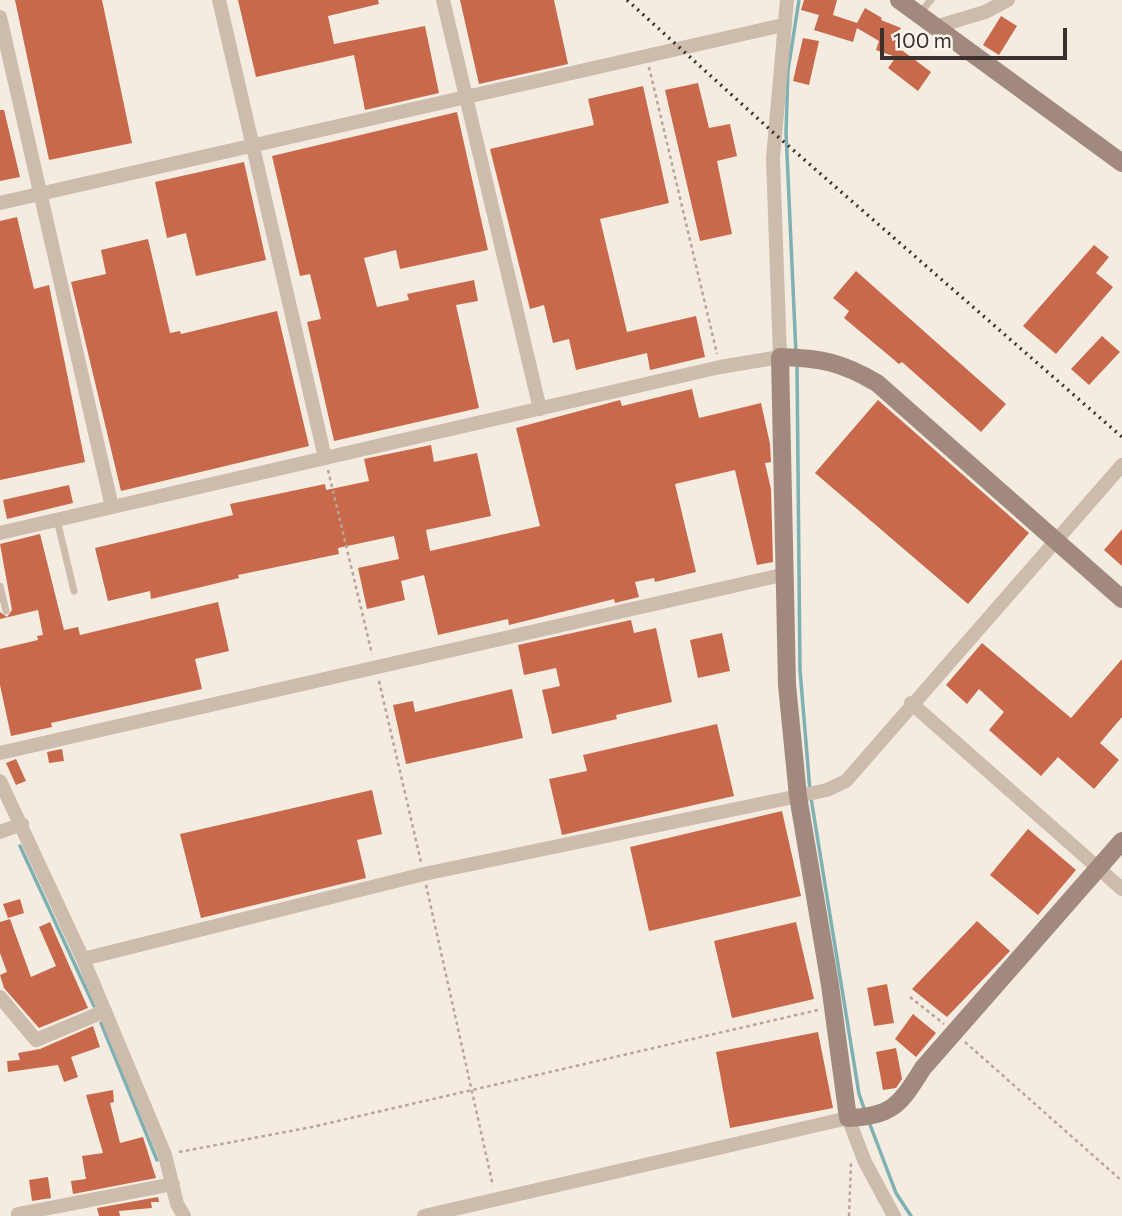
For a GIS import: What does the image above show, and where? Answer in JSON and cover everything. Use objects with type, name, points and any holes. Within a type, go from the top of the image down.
[{"type":"street","points":[[219,0],[325,458]]},
{"type":"street","points":[[443,0],[540,409]]},
{"type":"street","points":[[787,0],[773,158],[787,685],[798,796],[833,1006],[864,1117],[865,1162],[894,1216]]},
{"type":"street","points":[[898,0],[1122,163]]},
{"type":"street","points":[[935,27],[985,12],[1008,0]]},
{"type":"street","points":[[0,18],[111,507]]},
{"type":"street","points":[[0,203],[783,25]]},
{"type":"street","points":[[0,533],[720,367],[780,357],[814,358],[846,365],[877,383],[1122,599]]},
{"type":"street","points":[[83,959],[424,874],[827,790],[846,781],[911,703],[1122,465]]},
{"type":"street","points":[[0,753],[786,574]]},
{"type":"street","points":[[911,703],[1122,889]]},
{"type":"street","points":[[0,781],[22,824],[105,1011],[165,1155],[184,1216]]},
{"type":"street","points":[[0,832],[22,824]]},
{"type":"street","points":[[424,1216],[864,1117],[900,1104],[923,1068],[1122,841]]},
{"type":"street","points":[[0,997],[36,1040],[105,1011]]},
{"type":"street","points":[[19,1214],[173,1184]]},
{"type":"lane","points":[[919,15],[931,0]]},
{"type":"lane","points":[[57,520],[74,591]]},
{"type":"lane","points":[[0,586],[6,611]]},
{"type":"path","points":[[646,56],[720,367]]},
{"type":"path","points":[[424,874],[496,1200]]},
{"type":"path","points":[[910,997],[955,1032],[1122,1181]]},
{"type":"path","points":[[165,1155],[312,1127],[833,1006]]},
{"type":"path","points":[[849,1216],[850,1151]]},
{"type":"building","points":[[15,0],[102,0],[132,143],[49,160]]},
{"type":"building","points":[[238,0],[378,0],[379,4],[328,16],[334,44],[425,26],[439,93],[365,110],[354,55],[256,77]]},
{"type":"building","points":[[460,0],[554,0],[568,64],[479,84]]},
{"type":"building","points":[[804,0],[837,0],[833,15],[857,23],[865,8],[882,18],[881,20],[901,28],[895,45],[931,72],[918,91],[888,68],[896,57],[876,50],[879,41],[857,28],[853,42],[814,30],[819,15],[801,10]]},
{"type":"building","points":[[1001,16],[1017,26],[999,55],[983,45]]},
{"type":"building","points":[[803,38],[819,41],[809,85],[793,81]]},
{"type":"building","points":[[698,83],[709,128],[730,124],[737,156],[717,161],[732,234],[700,241],[665,90]]},
{"type":"building","points":[[643,86],[669,203],[600,219],[627,332],[696,316],[705,357],[650,370],[647,353],[576,370],[569,339],[553,343],[544,305],[530,309],[490,149],[594,125],[588,99]]},
{"type":"building","points":[[0,110],[4,110],[20,177],[0,181]]},
{"type":"building","points":[[457,112],[488,250],[400,269],[396,250],[364,258],[377,307],[409,300],[407,294],[474,280],[478,301],[456,305],[479,408],[334,441],[307,322],[321,319],[310,274],[300,276],[272,156]]},
{"type":"building","points":[[244,162],[266,260],[196,276],[186,233],[167,238],[155,182]]},
{"type":"building","points":[[17,217],[34,289],[49,285],[85,462],[0,480],[0,221]]},
{"type":"building","points":[[148,239],[170,333],[180,331],[181,334],[277,311],[309,446],[121,491],[71,282],[106,274],[101,250]]},
{"type":"building","points":[[1094,245],[1109,257],[1096,273],[1113,287],[1056,354],[1023,326]]},
{"type":"building","points":[[856,271],[1006,404],[981,432],[902,362],[899,364],[844,318],[849,311],[833,298]]},
{"type":"building","points":[[1102,336],[1120,352],[1089,385],[1071,369]]},
{"type":"building","points":[[692,389],[699,418],[761,403],[770,444],[771,462],[765,463],[771,489],[773,562],[757,565],[735,470],[675,484],[696,572],[655,582],[654,578],[635,582],[639,597],[615,603],[614,599],[509,625],[508,619],[438,635],[424,575],[401,581],[405,600],[367,609],[358,568],[399,559],[394,536],[338,548],[339,554],[238,575],[239,578],[151,599],[150,591],[108,601],[95,548],[233,515],[230,504],[325,484],[326,490],[369,481],[364,459],[431,445],[434,462],[477,453],[491,516],[426,530],[430,551],[540,526],[516,428],[620,400],[622,406]]},
{"type":"building","points":[[878,400],[1029,533],[968,604],[815,473]]},
{"type":"building","points":[[69,485],[73,503],[7,519],[3,500]]},
{"type":"building","points":[[1122,529],[1122,566],[1104,550]]},
{"type":"building","points":[[40,534],[64,630],[78,627],[80,635],[218,602],[229,651],[195,659],[202,689],[51,723],[52,727],[11,736],[0,685],[0,649],[38,640],[37,636],[43,635],[38,610],[0,619],[0,612],[7,617],[12,610],[0,544]]},
{"type":"building","points":[[631,620],[634,633],[656,628],[672,702],[616,715],[617,719],[552,734],[542,690],[560,686],[556,668],[524,675],[518,645]]},
{"type":"building","points":[[722,633],[730,671],[698,678],[690,640]]},
{"type":"building","points":[[982,643],[1071,718],[1122,659],[1122,717],[1100,743],[1119,760],[1094,789],[1058,757],[1041,776],[989,730],[1004,712],[979,689],[967,704],[946,685]]},
{"type":"building","points":[[512,689],[523,738],[406,764],[393,705],[413,701],[415,712]]},
{"type":"building","points":[[717,724],[734,796],[562,835],[549,779],[587,771],[583,755]]},
{"type":"building","points":[[62,749],[64,761],[49,763],[47,752]]},
{"type":"building","points":[[16,759],[26,781],[16,785],[6,763]]},
{"type":"building","points":[[372,790],[382,834],[357,840],[366,878],[201,918],[180,834]]},
{"type":"building","points":[[782,811],[801,896],[649,931],[630,847]]},
{"type":"building","points":[[1028,829],[1076,870],[1038,915],[990,875]]},
{"type":"building","points":[[20,899],[24,913],[8,918],[3,904]]},
{"type":"building","points":[[10,919],[31,977],[56,966],[39,927],[50,922],[88,1008],[39,1028],[4,988],[0,975],[7,972],[0,953],[0,922]]},
{"type":"building","points":[[977,921],[1010,951],[947,1017],[912,989]]},
{"type":"building","points":[[796,922],[814,999],[732,1018],[714,941]]},
{"type":"building","points":[[887,984],[894,1023],[874,1026],[867,988]]},
{"type":"building","points":[[913,1014],[936,1033],[916,1057],[895,1039]]},
{"type":"building","points":[[93,1026],[100,1047],[71,1057],[78,1077],[64,1082],[58,1065],[8,1072],[7,1061],[20,1060],[18,1053],[40,1049]]},
{"type":"building","points":[[818,1032],[833,1108],[730,1128],[716,1052]]},
{"type":"building","points":[[896,1048],[902,1079],[896,1088],[883,1090],[876,1052]]},
{"type":"building","points":[[113,1090],[114,1102],[110,1103],[120,1143],[143,1137],[156,1178],[73,1194],[71,1181],[86,1179],[82,1156],[103,1153],[86,1095]]},
{"type":"building","points":[[48,1177],[51,1198],[32,1201],[29,1180]]},
{"type":"building","points":[[158,1197],[159,1202],[151,1202],[152,1208],[119,1211],[120,1216],[99,1216],[97,1208]]},
{"type":"waterway","points":[[796,354],[786,132],[788,70],[799,0]]},
{"type":"waterway","points":[[797,365],[800,670],[810,791]]},
{"type":"waterway","points":[[811,798],[859,1094],[865,1111]]},
{"type":"waterway","points":[[20,846],[94,1006]]},
{"type":"waterway","points":[[101,1023],[157,1160]]},
{"type":"waterway","points":[[869,1122],[896,1193],[911,1216]]},
{"type":"railway","points":[[627,0],[776,135],[1122,437]]}]
